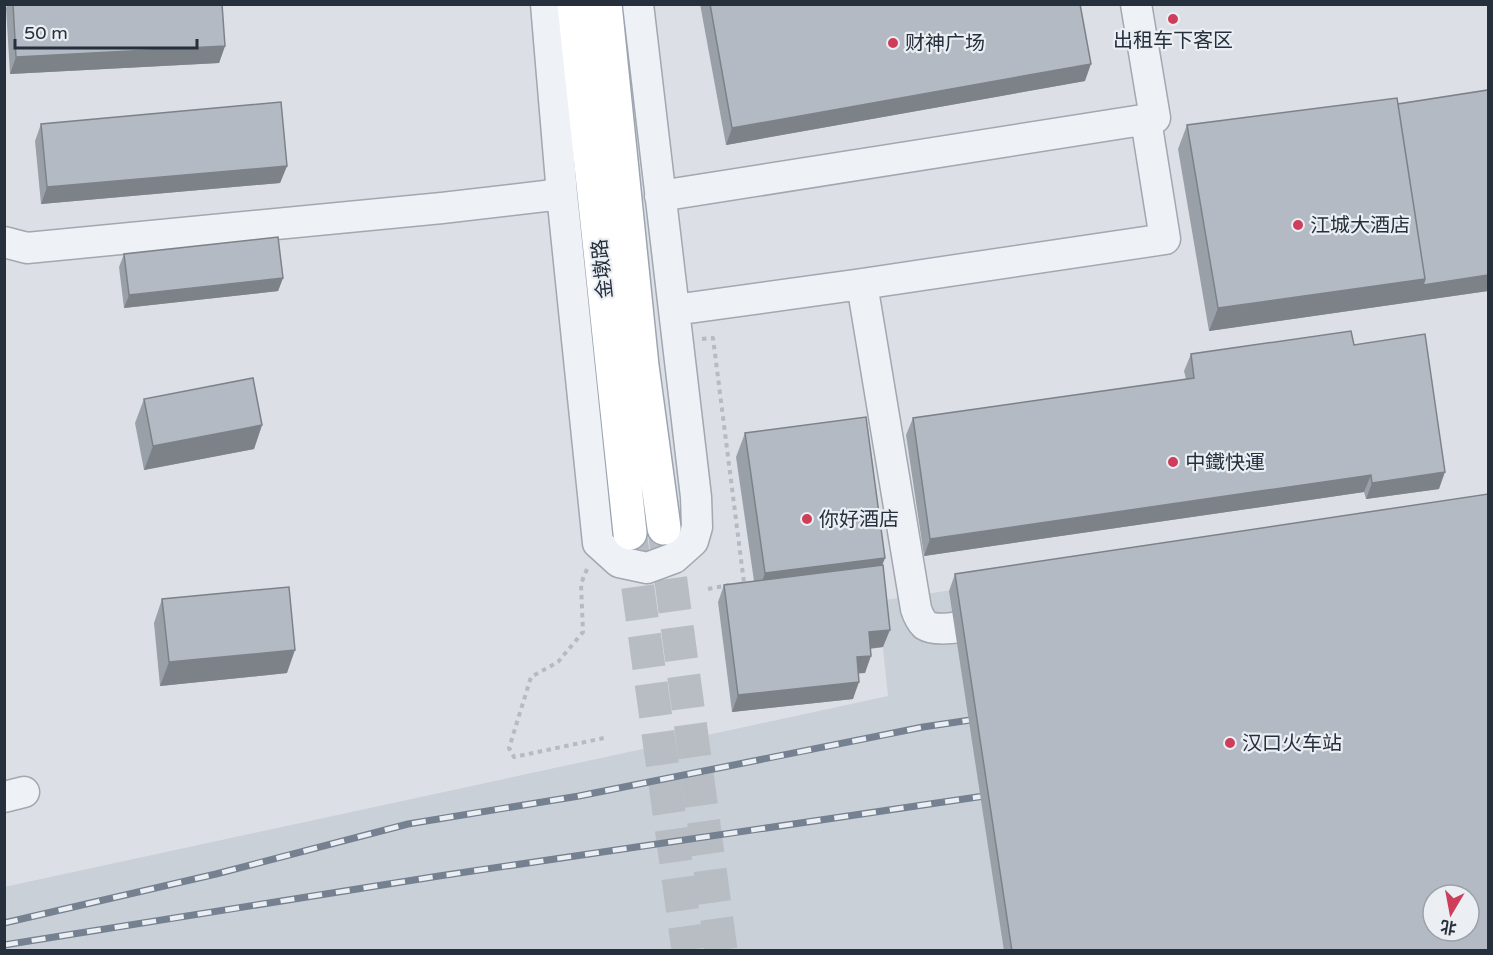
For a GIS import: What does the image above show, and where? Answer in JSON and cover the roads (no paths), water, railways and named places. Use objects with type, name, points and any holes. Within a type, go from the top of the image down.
[{"type":"main road","name":"金墩路","points":[[574,4],[630,533]]},
{"type":"main road","name":"金墩路","points":[[605,4],[642,366],[664,528]]},
{"type":"street","points":[[546,4],[562,194],[598,543],[619,562],[647,568],[674,558],[693,541],[697,527],[696,497],[638,4]]},
{"type":"street","points":[[660,196],[1155,118],[1136,4]]},
{"type":"street","points":[[674,310],[1165,239],[1146,120]]},
{"type":"street","points":[[4,242],[27,248],[442,208],[562,194]]},
{"type":"street","points":[[862,284],[916,609],[920,619],[927,626],[939,629],[1018,618]]},
{"type":"tunnel","points":[[664,530],[721,950]]},
{"type":"tunnel","points":[[631,538],[688,950]]},
{"type":"railway","points":[[4,923],[216,874],[408,824],[579,796],[923,727],[984,718]]},
{"type":"railway","points":[[4,945],[439,876],[998,794]]},
{"type":"place","name":"出租车下客区","points":[[1173,19]]},
{"type":"place","name":"财神广场","points":[[893,43]]},
{"type":"place","name":"江城大酒店","points":[[1298,225]]},
{"type":"place","name":"中鐵快運","points":[[1173,462]]},
{"type":"place","name":"你好酒店","points":[[807,519]]},
{"type":"place","name":"汉口火车站","points":[[1230,743]]}]
